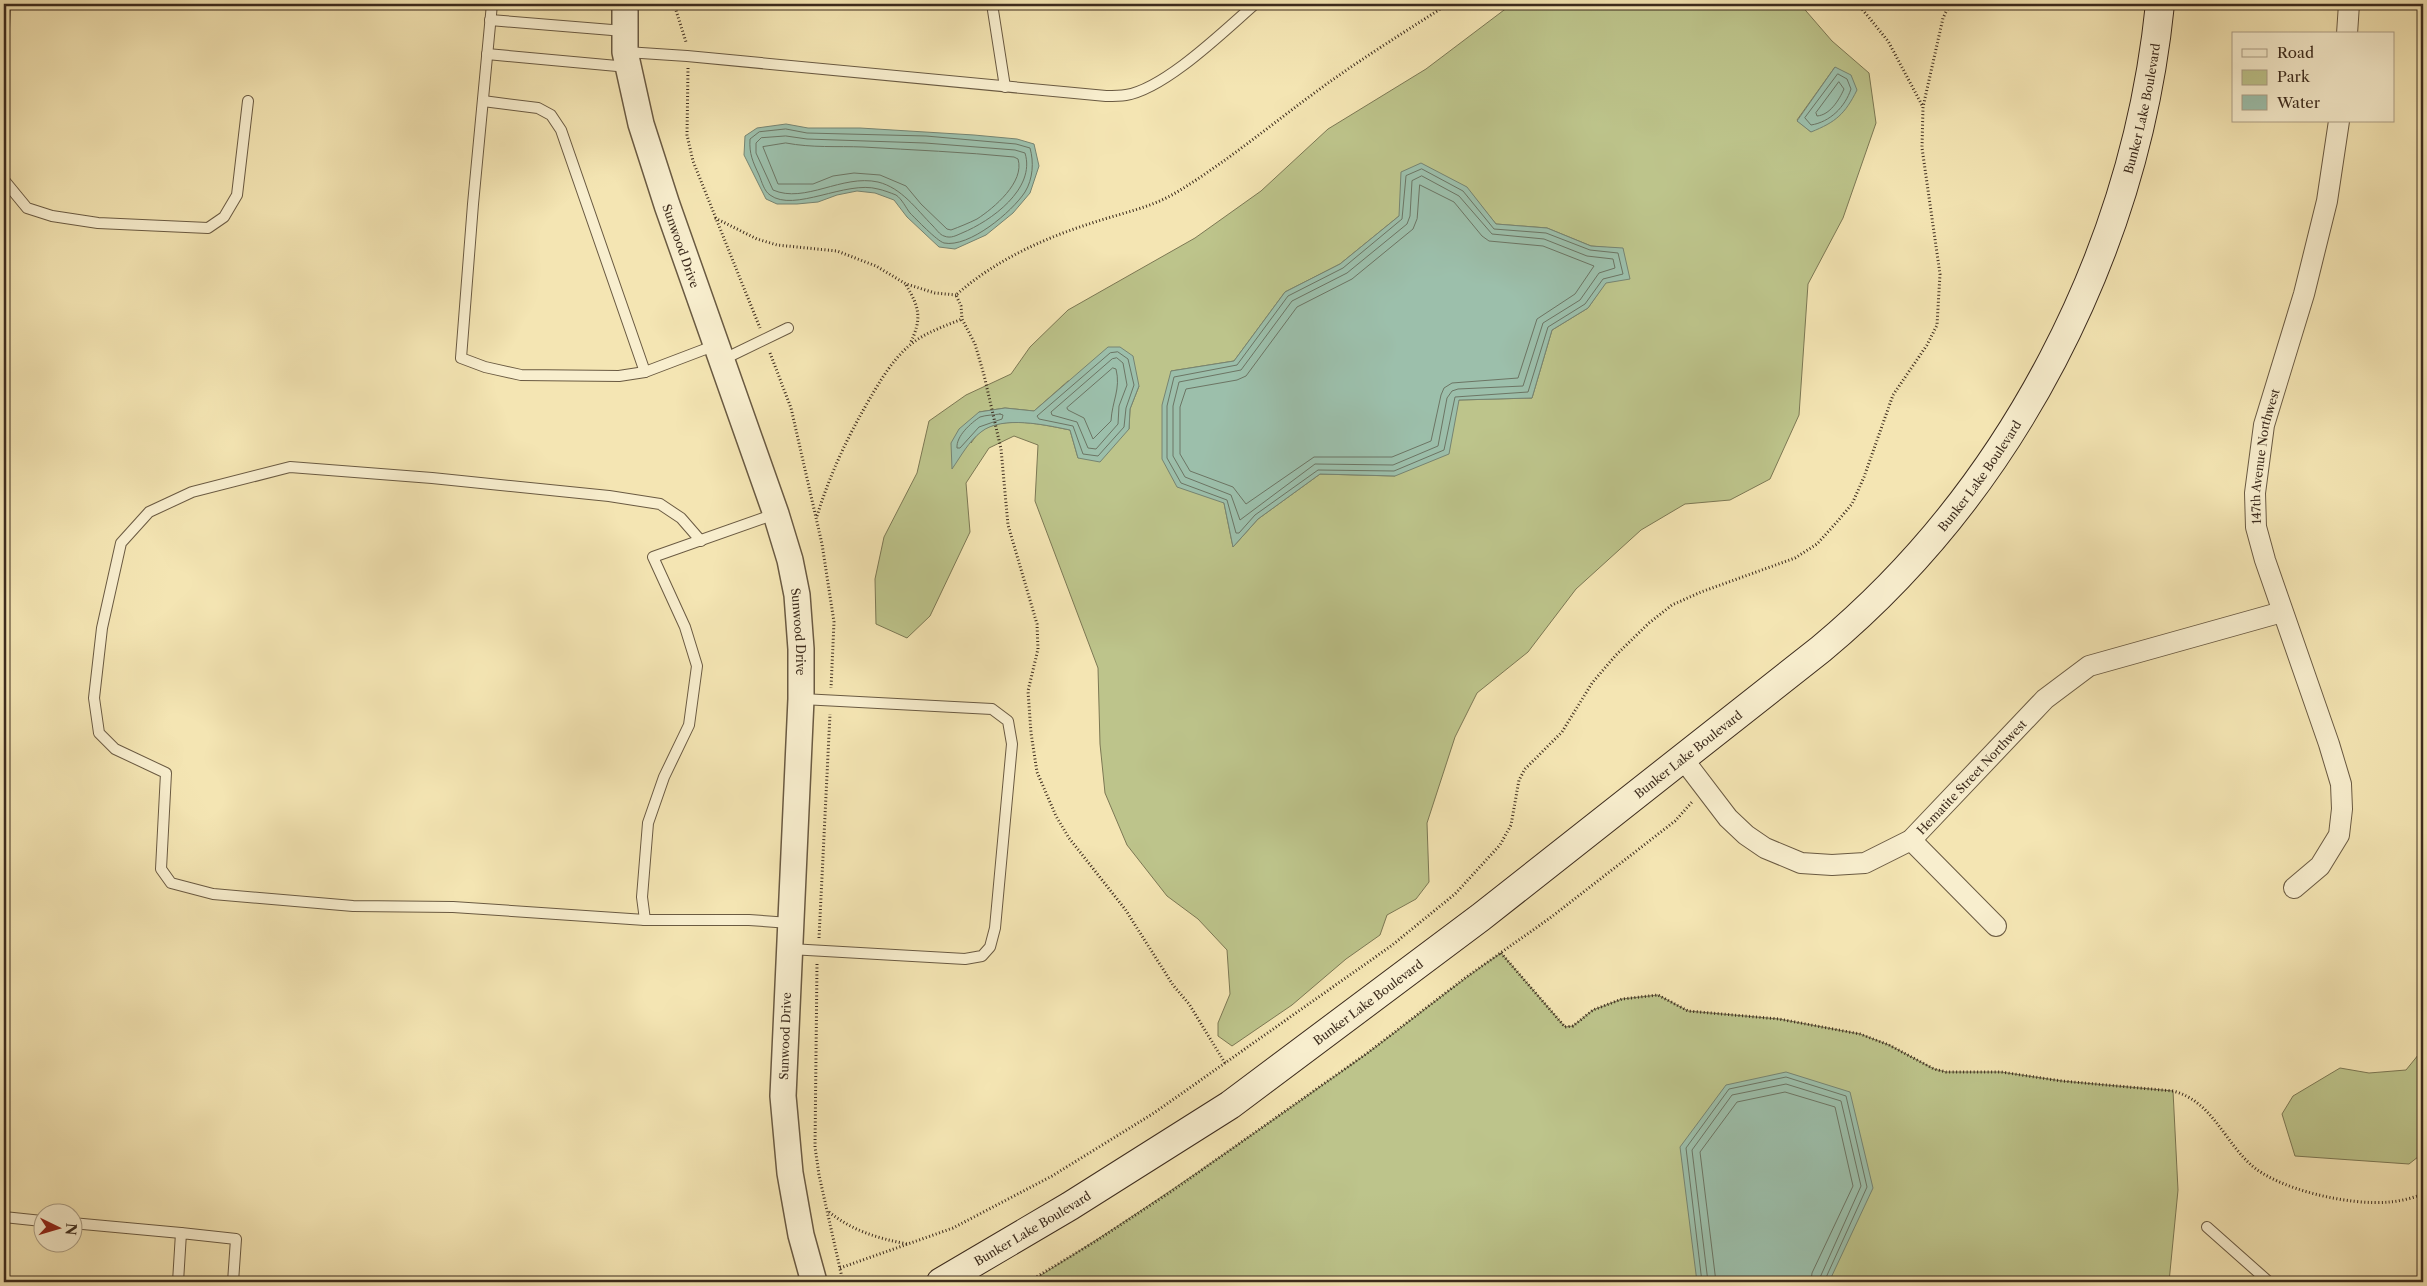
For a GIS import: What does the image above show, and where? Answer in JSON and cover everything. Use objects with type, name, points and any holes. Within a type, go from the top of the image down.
[{"type":"main road","name":"Bunker Lake Boulevard","points":[[940,1282],[1070,1206],[1230,1105],[1481,917],[1821,650],[1903,572],[1966,498],[2023,412],[2066,335],[2081,302],[2104,247],[2121,196],[2145,106],[2160,4]]},
{"type":"street","name":"Sunwood Drive","points":[[625,4],[626,50],[641,124],[776,514],[797,595],[802,649],[801,698],[783,1096],[785,1133],[802,1235],[814,1282]]},
{"type":"street","points":[[2347,32],[2349,4]]},
{"type":"street","name":"147th Avenue Northwest","points":[[2294,888],[2320,866],[2338,835],[2341,793],[2329,744],[2282,612],[2256,527],[2255,493],[2264,425],[2304,294],[2327,201],[2339,122]]},
{"type":"street","name":"Hematite Street Northwest","points":[[1683,759],[1728,818],[1746,835],[1765,848],[1801,863],[1832,865],[1866,863],[1911,840],[2045,699],[2089,666],[2282,612]]},
{"type":"street","points":[[1911,840],[1996,926]]},
{"type":"lane","points":[[4,28],[5,4]]},
{"type":"lane","points":[[492,4],[461,358],[485,367],[521,375],[619,376],[645,372],[719,353],[788,328]]},
{"type":"lane","points":[[992,4],[1005,87]]},
{"type":"lane","points":[[490,20],[626,50],[1106,96],[1127,95],[1145,88],[1188,62],[1256,4]]},
{"type":"lane","points":[[487,54],[626,50]]},
{"type":"lane","points":[[483,100],[538,108],[551,115],[561,130],[645,372]]},
{"type":"lane","points":[[4,180],[27,208],[52,216],[98,224],[208,228],[224,217],[237,195],[248,101]]},
{"type":"lane","points":[[700,541],[681,518],[660,504],[609,496],[432,478],[290,466],[192,492],[149,512],[121,543],[102,628],[94,698],[99,733],[115,750],[166,773],[160,845],[161,870],[171,882],[213,894],[353,906],[453,907],[646,920],[749,920],[791,923]]},
{"type":"lane","points":[[646,920],[642,896],[648,823],[664,777],[689,725],[697,666],[685,627],[654,557],[776,514]]},
{"type":"lane","points":[[790,949],[965,959],[982,956],[990,947],[995,928],[1012,744],[1008,721],[992,709],[801,698]]},
{"type":"lane","points":[[4,1217],[32,1220]]},
{"type":"lane","points":[[82,1224],[236,1239],[232,1282]]},
{"type":"lane","points":[[2207,1227],[2269,1282]]},
{"type":"lane","points":[[178,1282],[181,1233]]},
{"type":"path","points":[[674,4],[686,42]]},
{"type":"path","points":[[714,218],[757,239],[777,245],[819,248],[857,257],[906,284],[935,293],[956,295],[975,278],[1043,241],[1138,209],[1177,192],[1267,130],[1312,94],[1385,43],[1448,4]]},
{"type":"path","points":[[1858,4],[1888,41],[1923,107]]},
{"type":"path","points":[[843,1282],[840,1268],[953,1228],[1052,1176],[1154,1113],[1391,946],[1455,894],[1500,845],[1510,825],[1520,780],[1525,768],[1562,732],[1592,683],[1616,654],[1649,623],[1672,605],[1701,592],[1795,558],[1817,544],[1852,504],[1864,477],[1893,395],[1927,345],[1937,325],[1940,274],[1922,148],[1923,107],[1943,18],[1950,4]]},
{"type":"path","points":[[817,516],[829,477],[845,442],[888,370],[910,344],[919,319],[918,308],[906,284]]},
{"type":"path","points":[[956,295],[962,319],[975,344],[984,375],[1001,448],[1008,525],[1037,624],[1038,649],[1028,691],[1031,733],[1037,772],[1056,816],[1069,838],[1126,909],[1174,985],[1189,1004],[1225,1064]]},
{"type":"path","points":[[910,344],[962,319]]},
{"type":"path","points":[[1028,1282],[1096,1241],[1234,1148],[1366,1054],[1675,821],[1704,787]]},
{"type":"path","points":[[1502,953],[1565,1026],[1573,1026],[1593,1010],[1622,999],[1658,995],[1688,1011],[1779,1019],[1860,1034],[1889,1045],[1934,1068],[1946,1072],[2001,1072],[2062,1081],[2173,1091],[2183,1094],[2202,1105],[2248,1162],[2272,1180],[2302,1190],[2368,1203],[2390,1202],[2423,1194]]},
{"type":"path","points":[[828,1212],[858,1231],[874,1237],[908,1244]]},
{"type":"green space","points":[[1512,4],[1800,4],[1832,41],[1869,73],[1876,123],[1843,218],[1808,284],[1799,415],[1770,479],[1730,500],[1685,504],[1641,530],[1576,589],[1528,652],[1477,693],[1455,737],[1427,823],[1429,882],[1416,899],[1387,915],[1380,935],[1346,959],[1292,1005],[1232,1046],[1218,1036],[1218,1023],[1230,994],[1227,950],[1198,919],[1167,896],[1127,845],[1105,793],[1100,744],[1098,668],[1035,501],[1038,445],[1014,436],[989,448],[966,483],[970,532],[930,616],[907,638],[876,624],[875,579],[884,537],[917,473],[929,421],[966,395],[1011,374],[1030,347],[1068,310],[1195,238],[1261,191],[1328,129],[1426,69]],"holes":[[[1835,67],[1811,132],[1797,120]],[[1466,187],[1496,224],[1547,228],[1591,246],[1623,249],[1606,282],[1588,308],[1552,330],[1532,398],[1459,400],[1395,476],[1320,474],[1258,519],[1233,547],[1224,503],[1171,371],[1234,361],[1285,292],[1340,264],[1399,216]],[[1068,381],[1139,386],[1130,409],[1129,429],[1078,458],[1070,430],[1037,424],[1001,423],[980,432],[971,443],[979,412],[1005,408],[1034,411]]]},
{"type":"green space","points":[[1501,953],[1565,1027],[1573,1026],[1593,1010],[1622,999],[1658,995],[1688,1011],[1779,1019],[1860,1034],[1889,1045],[1934,1069],[1946,1072],[2001,1072],[2062,1081],[2173,1091],[2178,1190],[2169,1282],[1030,1282],[1158,1200],[1365,1055]]},
{"type":"green space","points":[[2423,1049],[2423,1153],[2409,1164],[2295,1156],[2282,1114],[2293,1096],[2340,1068],[2369,1073],[2406,1070]]},
{"type":"water","points":[[1835,67],[1851,75],[1857,90],[1839,116],[1827,125],[1811,132],[1797,121]]},
{"type":"water","points":[[786,124],[808,128],[860,128],[1017,139],[1034,144],[1039,166],[1030,193],[1013,213],[986,235],[955,249],[939,247],[907,217],[894,200],[875,193],[857,191],[837,195],[818,202],[797,204],[777,204],[766,199],[744,155],[745,136],[757,128]]},
{"type":"water","points":[[1421,163],[1467,187],[1496,224],[1547,228],[1591,246],[1623,248],[1630,279],[1606,283],[1588,308],[1552,330],[1532,398],[1459,400],[1449,454],[1395,476],[1320,474],[1258,519],[1233,547],[1224,503],[1177,487],[1162,459],[1162,405],[1171,371],[1234,361],[1285,292],[1340,264],[1399,216],[1401,172]]},
{"type":"water","points":[[1108,347],[1120,347],[1133,356],[1139,386],[1130,409],[1129,429],[1100,462],[1078,458],[1070,430],[1037,424],[1012,423],[1000,424],[981,432],[969,444],[952,469],[951,443],[959,429],[979,412],[1005,408],[1034,411]]},
{"type":"water","points":[[1786,1072],[1850,1092],[1873,1188],[1829,1282],[1697,1282],[1680,1147],[1726,1085]]}]
